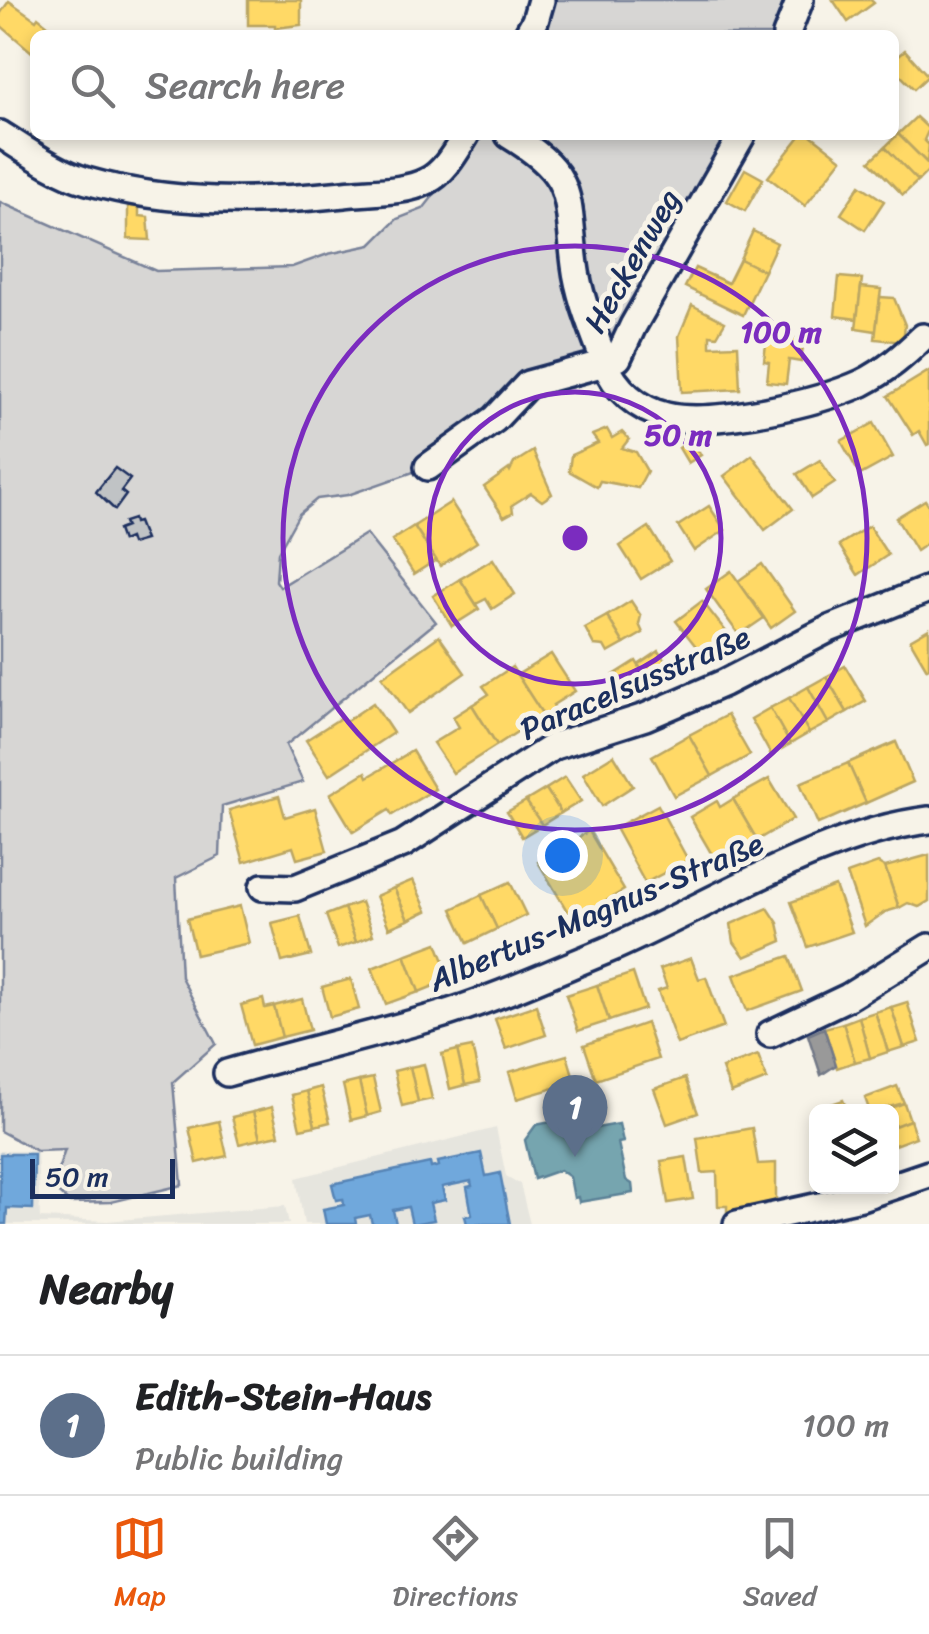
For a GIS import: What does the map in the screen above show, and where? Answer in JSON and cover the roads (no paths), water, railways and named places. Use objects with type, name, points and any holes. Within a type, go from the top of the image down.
[{"type":"street","points":[[529,30],[541,0]]},
{"type":"street","points":[[788,30],[800,0]]},
{"type":"street","points":[[0,134],[36,158],[84,180],[176,198],[268,202],[427,181],[444,167],[463,140]]},
{"type":"street","name":"Heckenweg","points":[[517,140],[555,169],[566,189],[572,213],[575,268],[612,382],[628,397],[665,416],[702,418],[827,398],[894,364],[922,337]]},
{"type":"street","name":"Heckenweg","points":[[428,467],[495,419],[528,384],[618,358],[739,140]]},
{"type":"street","name":"Paracelsusstraße","points":[[263,887],[295,888],[403,844],[554,746],[645,717],[724,683],[829,629],[929,589]]},
{"type":"street","name":"Albertus-Magnus-Straße","points":[[227,1073],[478,1002],[609,949],[705,901],[820,852],[893,824],[929,820]]},
{"type":"street","points":[[770,1034],[848,997],[929,947]]},
{"type":"street","points":[[737,1224],[861,1197],[929,1174]]},
{"type":"place","name":"Edith-Stein-Haus","points":[[575,1157]]}]
